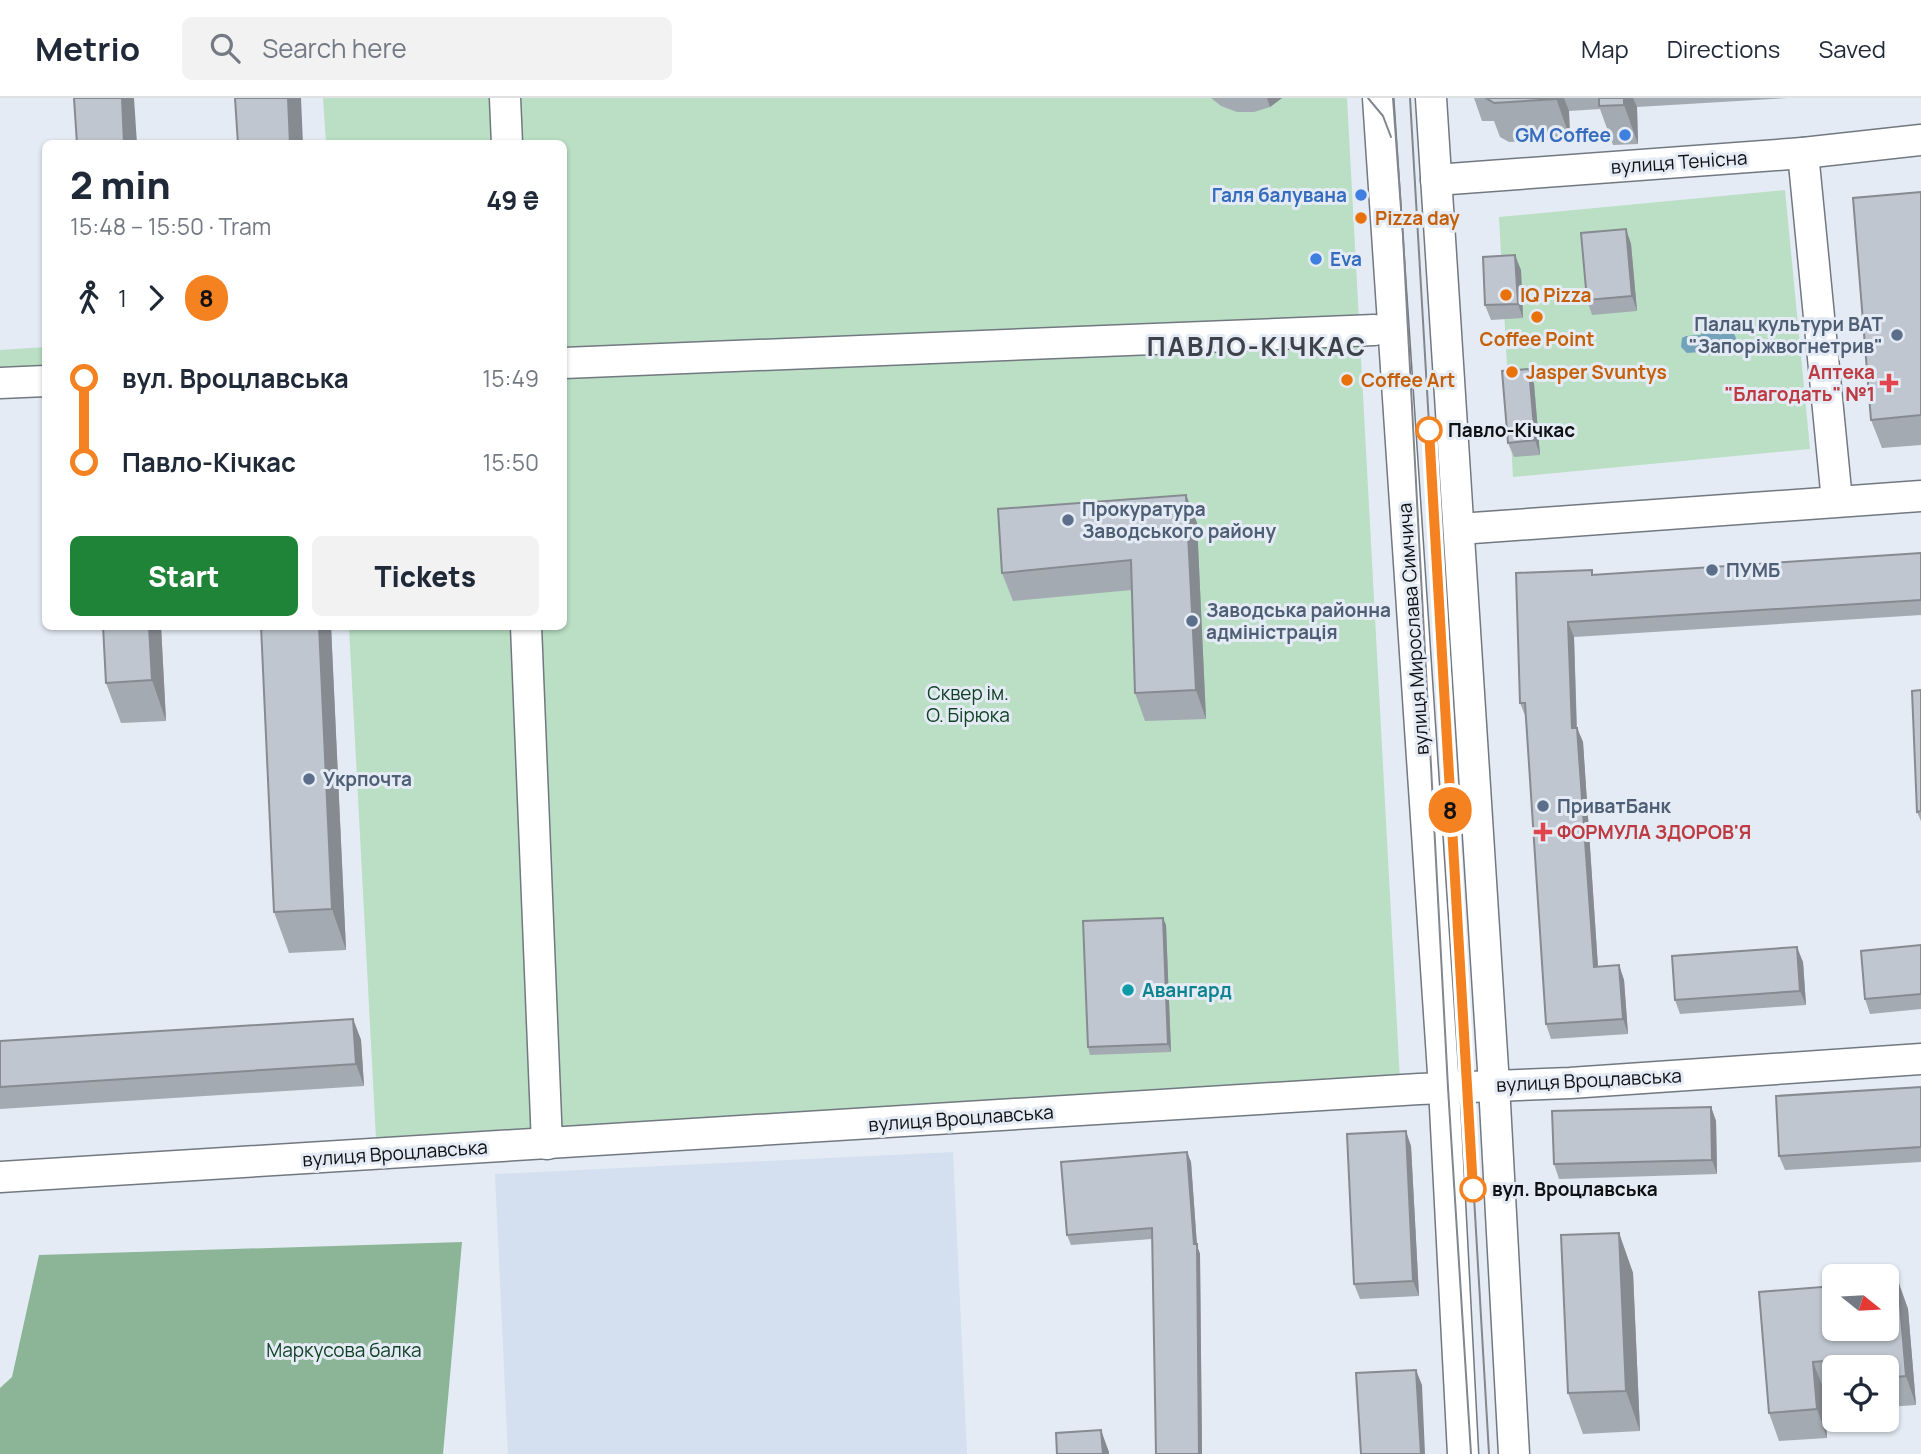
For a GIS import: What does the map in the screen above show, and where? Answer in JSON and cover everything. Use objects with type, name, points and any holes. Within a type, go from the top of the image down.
[{"type":"street","points":[[505,98],[506,140]]},
{"type":"street","name":"вулиця Мирослава Симчича","points":[[1378,98],[1444,1088],[1463,1454]]},
{"type":"street","points":[[1431,98],[1494,1085],[1514,1454]]},
{"type":"street","name":"вулиця Тенісна","points":[[1436,180],[1803,153],[1921,140]]},
{"type":"street","points":[[1803,153],[1837,500]]},
{"type":"street","points":[[567,363],[1374,330]]},
{"type":"street","points":[[0,383],[42,382]]},
{"type":"street","points":[[1459,528],[1921,496]]},
{"type":"street","points":[[526,630],[547,1144]]},
{"type":"street","name":"вулиця Вроцлавська","points":[[0,1177],[1494,1085],[1570,1083],[1921,1059]]},
{"type":"shaded area","points":[[953,1152],[967,1454],[508,1454],[495,1174]]},
{"type":"green space","name":"Сквер ім. О. Бірюка","points":[[323,98],[1347,98],[1400,1081],[376,1139],[349,630],[567,630],[567,140],[326,140]]},
{"type":"green space","points":[[1785,190],[1810,449],[1513,477],[1499,217]]},
{"type":"green space","points":[[42,347],[42,397],[0,399],[0,350]]},
{"type":"green space","name":"Маркусова балка","points":[[462,1242],[443,1454],[0,1454],[0,1388],[12,1377],[39,1255]]},
{"type":"water","points":[[1705,330],[1714,334],[1734,334],[1734,346],[1709,355],[1701,352],[1687,353],[1681,347],[1682,338],[1700,335]]},
{"type":"building","points":[[74,98],[122,98],[124,140],[77,140]]},
{"type":"building","points":[[235,98],[288,98],[290,140],[238,140]]},
{"type":"building","points":[[1486,98],[1556,98],[1556,99],[1494,103]]},
{"type":"building","points":[[1599,98],[1624,98],[1624,105],[1599,106]]},
{"type":"building","name":"Палац культури ВАТ \"Запоріжвогнетрив\"","points":[[1921,192],[1921,415],[1871,420],[1853,198]]},
{"type":"building","points":[[1626,229],[1632,296],[1587,300],[1581,233]]},
{"type":"building","points":[[1515,255],[1518,304],[1485,305],[1483,257]]},
{"type":"building","points":[[1529,369],[1535,440],[1508,443],[1502,371]]},
{"type":"building","points":[[1186,495],[1196,690],[1135,693],[1131,560],[1002,573],[998,509]]},
{"type":"building","points":[[1921,553],[1921,600],[1568,622],[1572,728],[1577,728],[1594,967],[1619,965],[1623,1019],[1546,1024],[1525,703],[1520,703],[1516,573],[1592,570],[1592,575]]},
{"type":"building","points":[[103,630],[149,630],[152,680],[106,683]]},
{"type":"building","points":[[261,630],[319,630],[332,909],[274,912]]},
{"type":"building","points":[[1921,690],[1921,811],[1917,812],[1912,691]]},
{"type":"building","name":"Авангард","points":[[1163,918],[1168,1044],[1088,1047],[1083,921]]},
{"type":"building","points":[[1921,945],[1921,994],[1865,999],[1861,951]]},
{"type":"building","points":[[1797,947],[1800,991],[1675,1000],[1672,956]]},
{"type":"building","points":[[353,1019],[356,1064],[0,1087],[0,1041]]},
{"type":"building","points":[[1921,1087],[1921,1147],[1779,1156],[1776,1096]]},
{"type":"building","points":[[1711,1107],[1712,1160],[1554,1164],[1552,1111]]},
{"type":"building","points":[[1406,1131],[1413,1281],[1354,1284],[1347,1134]]},
{"type":"building","points":[[1187,1152],[1194,1244],[1197,1244],[1199,1454],[1156,1454],[1152,1228],[1067,1235],[1061,1162]]},
{"type":"building","points":[[1619,1233],[1626,1391],[1568,1393],[1561,1235]]},
{"type":"building","points":[[1822,1287],[1822,1341],[1899,1341],[1899,1293],[1906,1376],[1899,1377],[1899,1355],[1822,1355],[1822,1361],[1813,1362],[1817,1409],[1769,1413],[1759,1292]]},
{"type":"building","points":[[1416,1370],[1421,1454],[1361,1454],[1356,1373]]},
{"type":"building","points":[[1101,1430],[1103,1454],[1057,1454],[1056,1433]]},
{"type":"tram line","points":[[1368,98],[1383,116],[1391,137]]},
{"type":"tram line","points":[[1393,98],[1471,1454]]},
{"type":"tram line","points":[[1410,98],[1489,1454]]},
{"type":"tram line","name":"8","points":[[1429,430],[1473,1189]]},
{"type":"place","name":"GM Coffee","points":[[1625,135]]},
{"type":"place","name":"Галя балувана","points":[[1361,195]]},
{"type":"place","name":"Pizza day","points":[[1361,218]]},
{"type":"place","name":"Eva","points":[[1316,259]]},
{"type":"place","name":"IQ Pіzza","points":[[1506,295]]},
{"type":"place","name":"Coffee Point","points":[[1537,317]]},
{"type":"place","name":"Палац культури ВАТ \"Запоріжвогнетрив\"","points":[[1897,335]]},
{"type":"place","name":"Jasper Svuntys","points":[[1512,372]]},
{"type":"place","name":"Coffee Art","points":[[1347,380]]},
{"type":"place","name":"Аптека \"Благодать\" №1","points":[[1889,383]]},
{"type":"place","name":"Павло-Кічкас","points":[[1429,430]]},
{"type":"place","name":"Прокуратура Заводського району","points":[[1068,520]]},
{"type":"place","name":"ПУМБ","points":[[1712,570]]},
{"type":"place","name":"Заводська районна адміністрація","points":[[1192,621]]},
{"type":"place","name":"Укрпочта","points":[[309,779]]},
{"type":"place","name":"ПриватБанк","points":[[1543,806]]},
{"type":"place","name":"ФОРМУЛА ЗДОРОВ'Я","points":[[1543,832]]},
{"type":"place","name":"Авангард","points":[[1128,990]]},
{"type":"place","name":"вул. Вроцлавська","points":[[1473,1189]]},
{"type":"district","name":"ПАВЛО-КІЧКАС","points":[[1257,347]]}]
